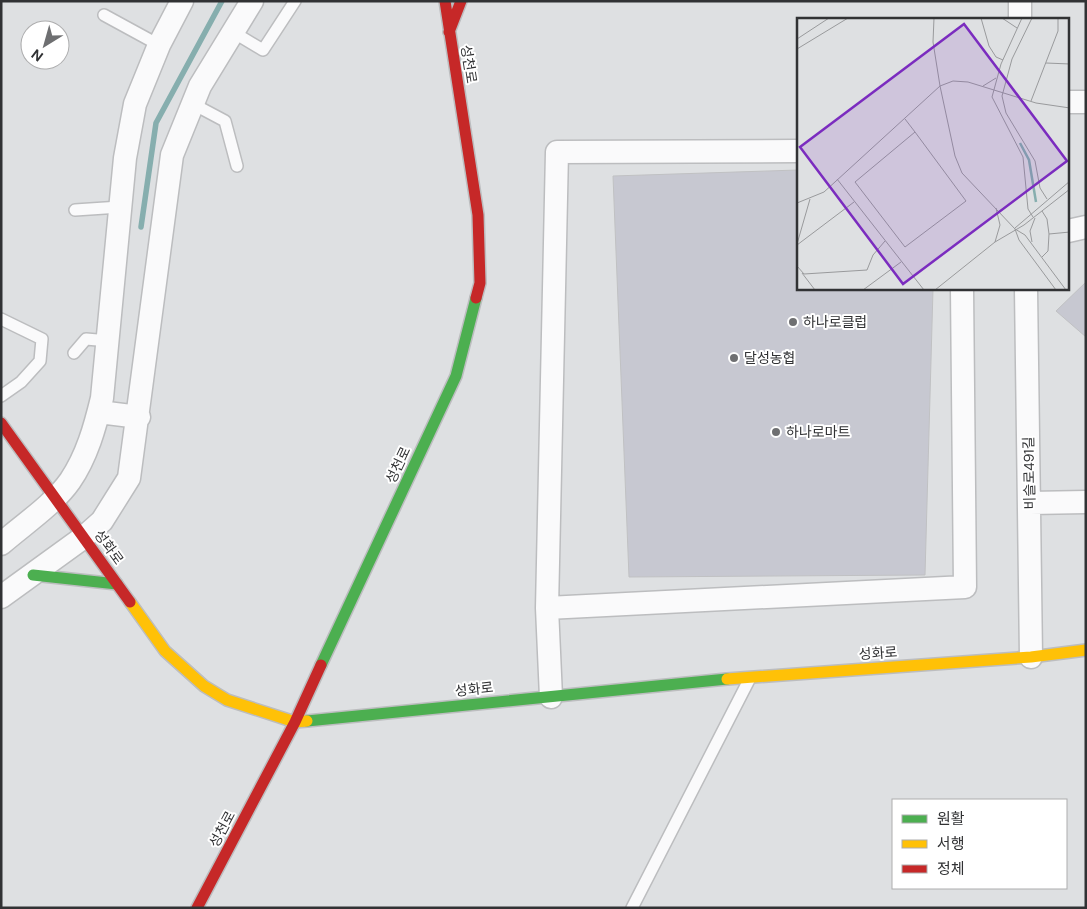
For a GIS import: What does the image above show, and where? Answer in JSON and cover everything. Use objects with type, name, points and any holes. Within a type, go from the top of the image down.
[{"type":"main road","name":"성천로","points":[[197,908],[295,722],[456,376],[480,283],[478,215],[445,1]]},
{"type":"main road","points":[[449,32],[461,1]]},
{"type":"main road","name":"성화로","points":[[1,423],[165,651],[204,686],[227,700],[295,722],[750,677],[1031,657],[1086,650]]},
{"type":"main road","points":[[33,575],[117,584]]},
{"type":"street","points":[[1,544],[69,482],[82,461],[98,412],[109,341],[120,207],[135,104],[159,45],[182,1]]},
{"type":"street","points":[[1,597],[84,537],[111,510],[130,478],[172,155],[200,86],[252,1]]},
{"type":"street","points":[[1020,1],[1020,18]]},
{"type":"street","points":[[1070,102],[1086,102]]},
{"type":"street","points":[[551,696],[547,608],[557,152],[797,151]]},
{"type":"street","points":[[1070,231],[1086,227]]},
{"type":"street","points":[[547,608],[965,587],[962,290]]},
{"type":"street","name":"비슬로491길","points":[[1026,290],[1031,657]]},
{"type":"street","points":[[98,412],[139,417]]},
{"type":"street","points":[[1030,503],[1086,502]]},
{"type":"lane","points":[[233,32],[263,50],[295,1]]},
{"type":"lane","points":[[104,15],[159,45]]},
{"type":"lane","points":[[192,104],[225,121],[237,166]]},
{"type":"lane","points":[[75,210],[120,207]]},
{"type":"lane","points":[[1,319],[42,340],[40,362],[21,382],[1,396]]},
{"type":"lane","points":[[74,353],[86,339],[109,341]]},
{"type":"lane","points":[[632,908],[750,677]]},
{"type":"building","name":"하나로마트","points":[[797,170],[797,290],[933,290],[925,575],[629,577],[613,176]]},
{"type":"building","points":[[1086,282],[1086,337],[1056,311]]},
{"type":"waterway","points":[[141,227],[156,123],[222,1]]},
{"type":"traffic: fast","points":[[321,665],[456,376],[476,298]]},
{"type":"traffic: fast","points":[[33,575],[117,584]]},
{"type":"traffic: fast","points":[[307,721],[727,679]]},
{"type":"traffic: slow","points":[[130,602],[165,651],[204,686],[227,700],[295,722],[307,721]]},
{"type":"traffic: slow","points":[[727,679],[1031,657],[1086,650]]},
{"type":"traffic: jam","points":[[445,1],[478,215],[480,283],[476,298]]},
{"type":"traffic: jam","points":[[449,32],[461,1]]},
{"type":"traffic: jam","points":[[1,423],[130,602]]},
{"type":"traffic: jam","points":[[197,908],[295,722],[321,665]]},
{"type":"place","name":"하나로클럽","points":[[793,322]]},
{"type":"place","name":"달성농협","points":[[734,358]]},
{"type":"place","name":"하나로마트","points":[[776,432]]}]
